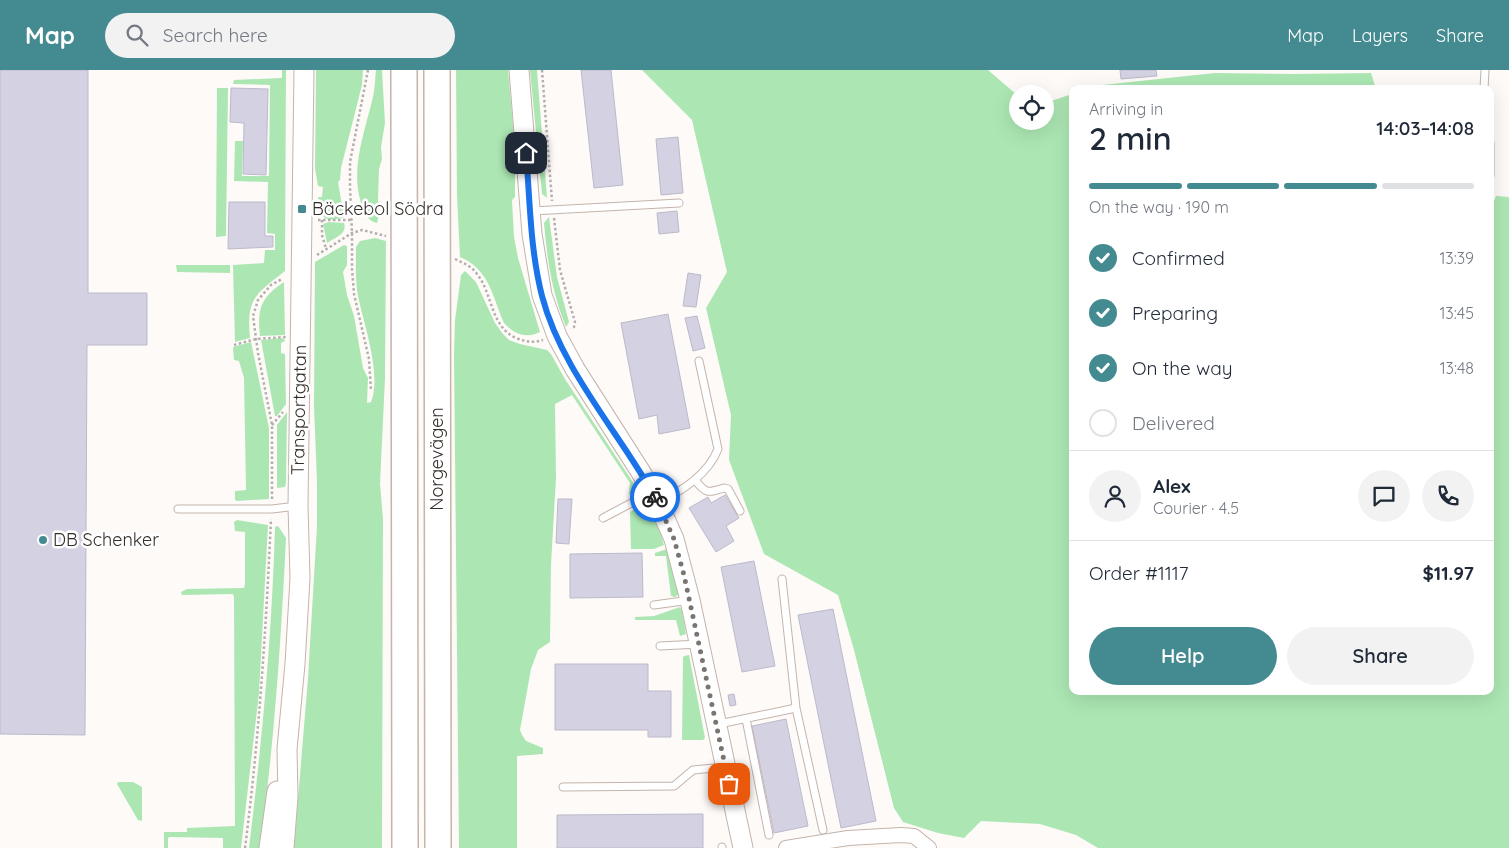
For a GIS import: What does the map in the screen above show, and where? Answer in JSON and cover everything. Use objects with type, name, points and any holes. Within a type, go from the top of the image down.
[{"type":"highway","name":"Norgevägen","points":[[404,70],[405,848]]},
{"type":"highway","name":"Norgevägen","points":[[437,70],[438,848]]},
{"type":"street","name":"Transportgatan","points":[[284,848],[288,797],[287,749],[295,664],[300,578],[298,506],[304,70]]},
{"type":"street","points":[[519,70],[535,262],[542,295],[557,336],[585,387],[655,497],[674,539],[690,600],[743,848]]},
{"type":"street","name":"Transportgatan","points":[[269,848],[276,797],[287,749]]},
{"type":"street","points":[[786,848],[848,838],[902,835],[914,836],[929,848]]},
{"type":"lane","points":[[1484,85],[1485,70]]},
{"type":"lane","points":[[531,212],[679,203]]},
{"type":"lane","points":[[603,518],[655,497],[676,494],[695,480],[714,459],[718,449],[699,361]]},
{"type":"lane","points":[[695,480],[709,492],[724,488],[728,489],[740,510]]},
{"type":"lane","points":[[178,509],[272,509],[298,506]]},
{"type":"lane","points":[[782,580],[796,708],[822,830]]},
{"type":"lane","points":[[654,605],[690,600]]},
{"type":"lane","points":[[660,646],[699,644]]},
{"type":"lane","points":[[717,725],[796,708]]},
{"type":"lane","points":[[746,719],[769,835]]},
{"type":"lane","points":[[563,787],[674,786],[693,770],[726,767]]},
{"type":"path","points":[[368,70],[350,162],[353,286],[369,359],[371,392]]},
{"type":"path","points":[[315,220],[352,220]]},
{"type":"path","points":[[322,220],[322,235],[326,249]]},
{"type":"path","points":[[318,255],[352,233],[362,230],[386,236]]},
{"type":"path","points":[[454,259],[467,265],[478,274],[500,326],[522,340],[534,342]]},
{"type":"path","points":[[245,848],[266,637],[272,509],[272,425],[253,322],[254,308],[264,292],[282,279]]},
{"type":"path","points":[[234,345],[256,339],[288,337]]},
{"type":"green space","points":[[282,70],[286,70],[285,271],[255,298],[250,314],[250,338],[235,342],[233,265],[264,263],[265,250],[275,250],[275,234],[267,233],[268,182],[234,181],[235,141],[243,141],[242,176],[269,176],[270,85],[233,84],[234,80],[282,78]]},
{"type":"green space","points":[[316,70],[363,70],[362,85],[338,182],[344,217],[331,220],[324,217],[322,213],[318,197],[322,197],[323,187],[318,186],[315,169]]},
{"type":"green space","points":[[376,70],[382,70],[385,123],[381,147],[382,159],[379,169],[379,215],[377,223],[368,218],[363,210],[357,176],[360,150],[375,87]]},
{"type":"green space","points":[[456,70],[508,70],[515,146],[515,197],[512,200],[514,237],[518,258],[540,332],[535,334],[525,335],[516,333],[504,323],[484,276],[470,262],[460,257],[457,196]]},
{"type":"green space","points":[[530,70],[537,70],[547,198],[542,194]]},
{"type":"green space","points":[[642,70],[988,70],[1009,88],[1009,130],[1054,130],[1054,100],[1069,95],[1069,695],[1494,695],[1494,201],[1496,196],[1509,197],[1509,848],[1098,848],[1076,835],[1040,824],[981,821],[964,838],[938,833],[903,822],[894,808],[838,595],[764,554],[729,460],[731,415],[706,308],[727,272],[692,120]]},
{"type":"green space","points":[[1215,73],[1371,73],[1375,85],[1102,85]]},
{"type":"green space","points":[[217,88],[228,88],[226,236],[216,237]]},
{"type":"green space","points":[[549,217],[557,277],[569,322],[566,327],[557,301],[549,263],[544,223]]},
{"type":"green space","points":[[329,222],[344,223],[345,227],[340,235],[327,243],[323,224]]},
{"type":"green space","points":[[375,238],[386,241],[385,378],[380,484],[383,519],[382,848],[294,848],[308,678],[317,526],[314,406],[315,262],[344,245],[347,246],[347,265],[343,272],[347,295],[354,316],[363,368],[368,378],[367,403],[371,402],[374,391],[373,364],[357,290],[356,247],[360,241]]},
{"type":"green space","points":[[176,265],[230,265],[230,273],[177,272]]},
{"type":"green space","points":[[465,271],[476,282],[495,323],[509,340],[547,350],[551,354],[565,379],[636,487],[635,492],[629,495],[630,483],[572,395],[555,404],[556,478],[551,565],[550,642],[538,650],[531,669],[520,730],[526,741],[543,748],[543,754],[517,756],[517,848],[459,848],[454,355],[455,320],[461,275]]},
{"type":"green space","points":[[284,282],[285,335],[260,336],[259,318],[262,304],[270,293]]},
{"type":"green space","points":[[282,338],[285,341],[281,343],[281,353],[285,354],[286,404],[275,416],[261,340]]},
{"type":"green space","points":[[251,342],[269,428],[269,499],[237,501],[235,500],[235,491],[246,490],[244,378],[239,361],[234,360],[233,347]]},
{"type":"green space","points":[[287,412],[286,483],[285,487],[277,488],[277,425]]},
{"type":"green space","points":[[642,505],[649,507],[658,525],[664,545],[654,549],[631,549],[630,512]]},
{"type":"green space","points":[[237,520],[268,525],[259,693],[241,848],[223,848],[223,838],[170,837],[168,838],[168,848],[164,848],[164,832],[187,832],[187,828],[235,826],[234,597],[233,594],[182,595],[181,592],[187,589],[244,588],[245,532],[235,531],[234,522]]},
{"type":"green space","points":[[278,526],[286,538],[273,732],[260,848],[249,848],[266,688],[272,608],[275,527]]},
{"type":"green space","points":[[667,549],[679,594],[675,597],[671,596],[666,556],[655,556],[655,553]]},
{"type":"green space","points":[[680,607],[686,634],[680,636],[676,620],[635,620],[635,617],[654,616]]},
{"type":"green space","points":[[689,655],[705,738],[703,740],[682,740],[683,658]]},
{"type":"green space","points":[[118,782],[133,782],[142,787],[142,821],[138,820],[117,784]]},
{"type":"building","name":"DB Schenker","points":[[0,70],[88,70],[88,293],[147,293],[147,345],[87,345],[85,735],[0,734]]},
{"type":"building","points":[[581,70],[611,70],[623,185],[594,188]]},
{"type":"building","points":[[1120,70],[1156,70],[1157,76],[1121,79]]},
{"type":"building","points":[[231,88],[268,89],[266,175],[243,174],[244,123],[230,122]]},
{"type":"building","points":[[678,137],[683,193],[661,195],[656,139]]},
{"type":"building","points":[[229,202],[265,202],[265,236],[273,236],[273,247],[228,249]]},
{"type":"building","points":[[677,211],[679,232],[659,234],[657,213]]},
{"type":"building","points":[[688,273],[701,275],[696,307],[683,306]]},
{"type":"building","points":[[668,314],[690,428],[659,434],[657,415],[639,419],[621,323]]},
{"type":"building","points":[[697,316],[705,348],[693,351],[685,318]]},
{"type":"building","points":[[725,495],[739,518],[726,526],[734,541],[716,552],[689,508],[708,497],[711,503]]},
{"type":"building","points":[[558,499],[572,499],[569,544],[556,543]]},
{"type":"building","points":[[642,553],[643,597],[570,598],[570,554]]},
{"type":"building","points":[[754,561],[775,666],[742,672],[721,567]]},
{"type":"building","points":[[833,609],[876,821],[841,828],[798,615]]},
{"type":"building","points":[[555,664],[648,664],[648,691],[671,691],[671,737],[648,737],[648,730],[555,730]]},
{"type":"building","points":[[734,694],[736,705],[730,706],[728,695]]},
{"type":"building","points":[[786,719],[808,826],[774,833],[752,726]]},
{"type":"building","points":[[703,814],[703,848],[557,848],[557,815]]},
{"type":"way so far","points":[[655,497],[674,539],[684,575],[729,784]]},
{"type":"place","name":"Bäckebol Södra","points":[[302,209]]},
{"type":"place","name":"DB Schenker","points":[[43,540]]},
{"type":"route","points":[[526,153],[535,262],[547,311],[557,336],[585,387],[655,497]]}]
